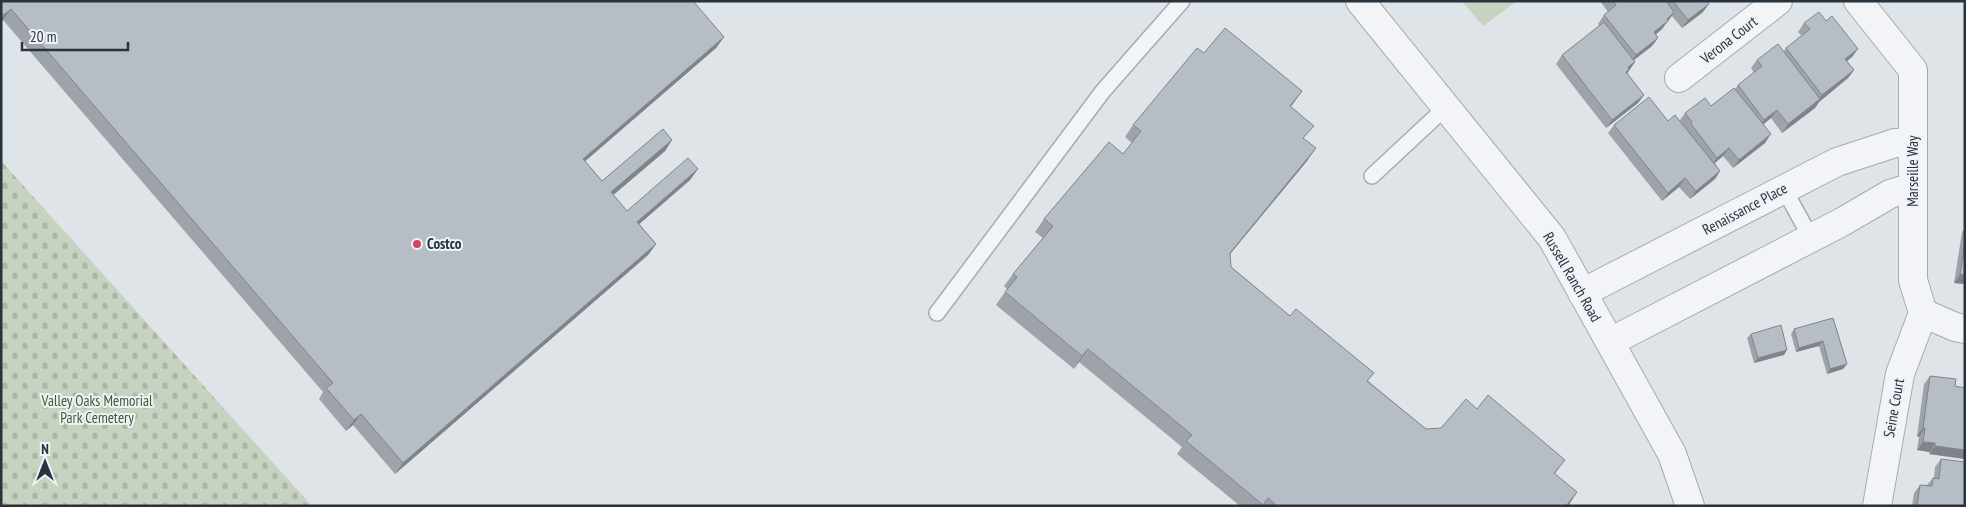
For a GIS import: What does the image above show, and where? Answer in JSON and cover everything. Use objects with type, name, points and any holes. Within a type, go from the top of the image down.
[{"type":"street","name":"Russell Ranch Road","points":[[1360,1],[1552,238],[1672,454],[1690,506]]},
{"type":"street","name":"Verona Court","points":[[1679,78],[1778,1]]},
{"type":"street","name":"Marseille Way","points":[[1858,1],[1913,70],[1913,280],[1923,313]]},
{"type":"street","name":"Renaissance Place","points":[[1582,293],[1837,162],[1895,143],[1913,142]]},
{"type":"street","points":[[1610,342],[1842,222],[1890,194],[1912,187]]},
{"type":"street","points":[[1923,313],[1955,327],[1965,328]]},
{"type":"street","name":"Seine Court","points":[[1877,506],[1900,374],[1923,313]]},
{"type":"lane","points":[[938,313],[1103,91],[1182,1]]},
{"type":"lane","points":[[1372,176],[1445,108]]},
{"type":"lane","points":[[1784,188],[1811,238]]},
{"type":"green space","points":[[1462,1],[1517,1],[1483,26]]},
{"type":"green space","name":"Valley Oaks Memorial Park Cemetery","points":[[1,161],[312,506],[1,506]]},
{"type":"building","name":"Costco","points":[[1,1],[693,1],[724,37],[583,159],[602,181],[663,129],[672,140],[611,192],[627,211],[688,158],[698,169],[637,222],[656,244],[403,463],[361,414],[354,420],[326,388],[333,383],[11,9],[4,15],[1,12]]},
{"type":"building","points":[[1613,1],[1666,1],[1674,12],[1667,19],[1668,21],[1654,32],[1658,38],[1636,55],[1604,15],[1616,5]]},
{"type":"building","points":[[1673,1],[1707,1],[1709,4],[1688,20]]},
{"type":"building","points":[[1819,12],[1826,21],[1832,16],[1858,49],[1845,59],[1854,70],[1822,95],[1786,48],[1810,29],[1804,23]]},
{"type":"building","points":[[1604,22],[1635,62],[1628,67],[1629,69],[1626,72],[1644,95],[1612,120],[1562,55]]},
{"type":"building","points":[[1225,28],[1302,91],[1290,106],[1314,126],[1303,138],[1316,148],[1230,253],[1231,267],[1290,316],[1296,309],[1374,373],[1367,381],[1426,429],[1441,428],[1466,399],[1477,409],[1488,395],[1565,460],[1554,473],[1577,492],[1566,506],[1277,506],[1268,498],[1263,505],[1186,441],[1192,435],[1088,349],[1082,356],[1005,292],[1017,277],[1013,274],[1053,226],[1044,219],[1109,142],[1123,154],[1141,131],[1133,125],[1197,48],[1204,53]]},
{"type":"building","points":[[1778,44],[1820,99],[1788,124],[1777,110],[1764,120],[1738,85],[1762,66],[1757,60]]},
{"type":"building","points":[[1734,88],[1771,134],[1739,160],[1729,148],[1717,158],[1685,113],[1705,98],[1711,106]]},
{"type":"building","points":[[1649,97],[1668,121],[1675,115],[1720,171],[1696,191],[1685,178],[1668,193],[1614,125]]},
{"type":"building","points":[[1965,243],[1965,275],[1960,274]]},
{"type":"building","points":[[1833,318],[1847,364],[1830,369],[1823,341],[1799,348],[1794,329]]},
{"type":"building","points":[[1781,325],[1787,350],[1758,358],[1751,334]]},
{"type":"building","points":[[1930,376],[1956,379],[1955,386],[1965,388],[1965,450],[1935,446],[1935,443],[1923,442]]},
{"type":"building","points":[[1941,459],[1965,462],[1965,506],[1917,506],[1920,485],[1932,486],[1933,478],[1939,479]]},
{"type":"place","name":"Costco","points":[[417,244]]}]
